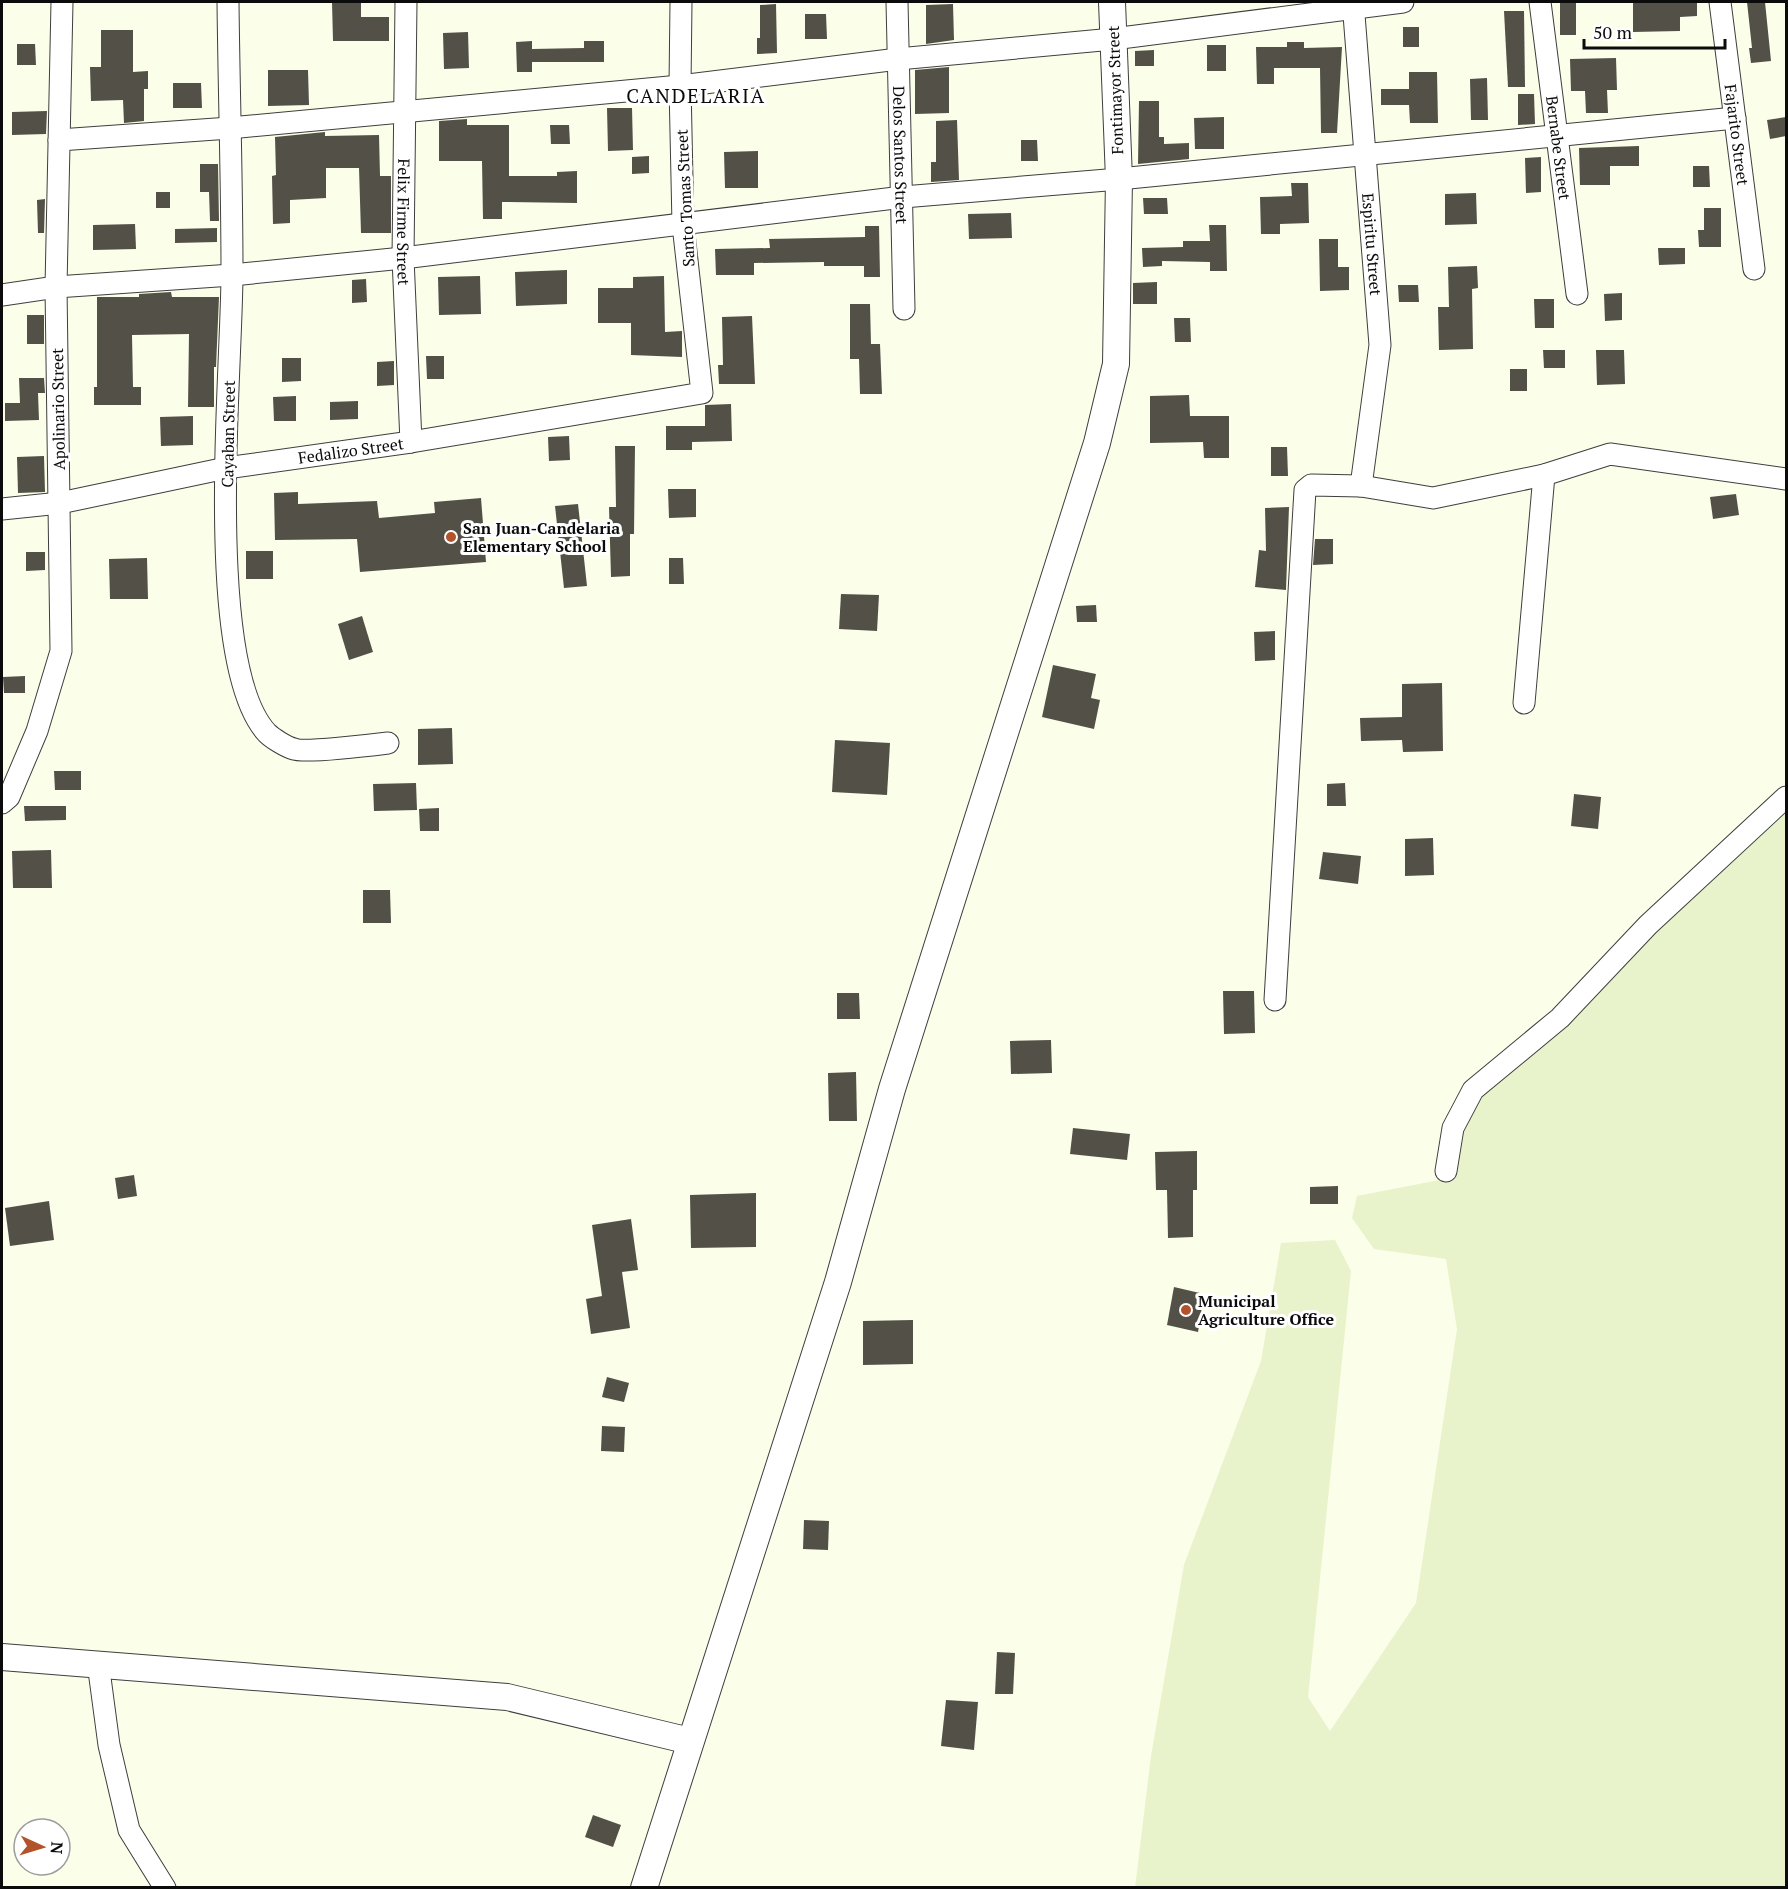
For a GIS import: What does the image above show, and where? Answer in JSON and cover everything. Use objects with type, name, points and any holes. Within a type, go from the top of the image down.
[{"type":"street","name":"Apolinario Street","points":[[2,803],[9,797],[37,731],[61,651],[56,287],[62,2]]},
{"type":"street","name":"Cayaban Street","points":[[228,2],[232,275],[226,468],[229,606],[236,655],[249,701],[267,733],[295,750],[388,743]]},
{"type":"street","name":"Felix Firme Street","points":[[406,2],[403,258],[411,442]]},
{"type":"street","name":"Santo Tomas Street","points":[[681,2],[683,225],[702,393]]},
{"type":"street","name":"Delos Santos Street","points":[[897,2],[904,309]]},
{"type":"street","name":"Fontimayor Street","points":[[644,1887],[838,1282],[892,1089],[1096,444],[1116,364],[1119,179],[1112,2]]},
{"type":"street","points":[[59,140],[230,128],[680,86],[898,59],[1113,39],[1353,4],[1403,2]]},
{"type":"street","name":"Bernabe Street","points":[[1540,2],[1577,294]]},
{"type":"street","name":"Fajarito Street","points":[[1720,2],[1754,268]]},
{"type":"street","name":"Espiritu Street","points":[[1353,4],[1380,345],[1361,486]]},
{"type":"street","points":[[2,295],[56,287],[232,275],[403,258],[903,196],[1119,179],[1735,118]]},
{"type":"street","name":"Fedalizo Street","points":[[2,509],[60,503],[226,468],[411,442],[702,393]]},
{"type":"street","points":[[1275,1000],[1305,490],[1311,485],[1361,486],[1433,498],[1544,475],[1611,454],[1786,479]]},
{"type":"street","points":[[1524,703],[1544,475]]},
{"type":"street","points":[[1446,1171],[1453,1128],[1473,1090],[1560,1018],[1648,925],[1786,797]]},
{"type":"street","points":[[2,1657],[507,1697],[690,1741]]},
{"type":"street","points":[[98,1663],[109,1745],[129,1830],[165,1887]]},
{"type":"green space","points":[[1786,810],[1786,1887],[1135,1888],[1151,1756],[1184,1565],[1261,1361],[1281,1243],[1335,1240],[1351,1271],[1308,1697],[1330,1731],[1416,1603],[1457,1329],[1446,1259],[1374,1249],[1352,1218],[1357,1196],[1450,1178],[1458,1133],[1479,1097],[1564,1028],[1651,937]]},
{"type":"building","points":[[332,2],[361,2],[361,17],[389,17],[389,41],[333,41]]},
{"type":"building","points":[[1560,2],[1576,2],[1576,35],[1560,35]]},
{"type":"building","points":[[1633,2],[1697,2],[1697,16],[1680,17],[1680,31],[1633,32]]},
{"type":"building","points":[[1747,2],[1765,2],[1771,61],[1751,63],[1749,48],[1752,48]]},
{"type":"building","points":[[776,4],[777,53],[757,54],[757,38],[760,38],[760,5]]},
{"type":"building","points":[[953,4],[954,40],[926,44],[926,5]]},
{"type":"building","points":[[1504,11],[1524,11],[1525,87],[1508,87]]},
{"type":"building","points":[[805,14],[826,14],[827,39],[805,39]]},
{"type":"building","points":[[1403,27],[1419,27],[1419,47],[1403,47]]},
{"type":"building","points":[[101,30],[133,30],[133,72],[148,71],[148,89],[144,89],[144,121],[124,123],[123,100],[91,101],[90,67],[101,67]]},
{"type":"building","points":[[468,32],[469,68],[444,69],[443,33]]},
{"type":"building","points":[[532,41],[532,49],[584,48],[584,41],[604,41],[604,62],[532,62],[532,72],[517,72],[516,42]]},
{"type":"building","points":[[1287,42],[1304,42],[1304,48],[1342,47],[1337,133],[1321,133],[1320,68],[1274,68],[1274,84],[1257,84],[1256,47],[1287,47]]},
{"type":"building","points":[[17,44],[35,44],[36,65],[17,65]]},
{"type":"building","points":[[1207,45],[1226,45],[1226,71],[1207,71]]},
{"type":"building","points":[[1154,50],[1154,66],[1135,66],[1135,51]]},
{"type":"building","points":[[1616,58],[1617,90],[1607,90],[1608,113],[1586,113],[1585,91],[1571,91],[1570,59]]},
{"type":"building","points":[[949,67],[949,113],[915,114],[915,70]]},
{"type":"building","points":[[268,70],[308,70],[309,105],[268,106]]},
{"type":"building","points":[[1409,72],[1437,72],[1438,123],[1410,123],[1409,105],[1381,105],[1381,89],[1409,89]]},
{"type":"building","points":[[1487,78],[1488,120],[1471,120],[1470,79]]},
{"type":"building","points":[[173,83],[201,83],[202,108],[173,108]]},
{"type":"building","points":[[1518,94],[1534,94],[1535,124],[1518,125]]},
{"type":"building","points":[[1139,101],[1159,101],[1159,137],[1164,137],[1164,144],[1189,143],[1189,159],[1138,164]]},
{"type":"building","points":[[607,108],[632,108],[633,150],[608,151]]},
{"type":"building","points":[[47,111],[46,134],[12,135],[12,112]]},
{"type":"building","points":[[1224,117],[1224,149],[1195,149],[1194,118]]},
{"type":"building","points":[[1786,117],[1786,136],[1770,139],[1767,120]]},
{"type":"building","points":[[467,119],[467,125],[509,125],[509,176],[557,176],[557,172],[577,171],[577,203],[502,202],[502,219],[483,219],[482,161],[439,161],[439,121]]},
{"type":"building","points":[[957,120],[959,180],[931,182],[931,162],[936,162],[936,121]]},
{"type":"building","points":[[550,125],[569,125],[570,144],[551,144]]},
{"type":"building","points":[[325,132],[325,136],[379,135],[380,176],[391,176],[391,233],[361,233],[359,168],[326,168],[326,198],[290,200],[290,223],[273,224],[272,176],[276,175],[275,137]]},
{"type":"building","points":[[1021,140],[1037,140],[1038,161],[1021,161]]},
{"type":"building","points":[[1639,146],[1639,166],[1610,166],[1610,185],[1580,185],[1579,148]]},
{"type":"building","points":[[758,151],[758,188],[725,188],[724,152]]},
{"type":"building","points":[[649,156],[649,173],[632,174],[632,157]]},
{"type":"building","points":[[1541,157],[1541,192],[1526,193],[1525,158]]},
{"type":"building","points":[[200,164],[218,164],[219,221],[210,221],[209,192],[200,192]]},
{"type":"building","points":[[1693,166],[1709,166],[1710,187],[1693,187]]},
{"type":"building","points":[[1291,183],[1308,183],[1309,223],[1280,224],[1280,234],[1261,234],[1260,197],[1292,196]]},
{"type":"building","points":[[156,192],[170,192],[170,208],[156,208]]},
{"type":"building","points":[[1476,193],[1477,224],[1445,225],[1445,194]]},
{"type":"building","points":[[1143,198],[1167,198],[1168,214],[1144,214]]},
{"type":"building","points":[[45,199],[44,233],[38,233],[37,200]]},
{"type":"building","points":[[1704,208],[1721,208],[1721,247],[1699,247],[1698,230],[1704,230]]},
{"type":"building","points":[[1011,213],[1012,238],[969,239],[968,214]]},
{"type":"building","points":[[135,224],[136,249],[93,250],[93,225]]},
{"type":"building","points":[[1209,225],[1226,225],[1227,271],[1210,271],[1210,262],[1162,261],[1162,266],[1143,267],[1142,248],[1183,247],[1183,241],[1210,241]]},
{"type":"building","points":[[865,226],[879,226],[880,277],[864,277],[864,266],[824,266],[824,262],[754,263],[754,275],[716,275],[715,249],[770,248],[769,239],[865,237]]},
{"type":"building","points":[[217,228],[217,242],[175,243],[175,229]]},
{"type":"building","points":[[1319,239],[1338,239],[1338,267],[1349,267],[1349,290],[1320,291]]},
{"type":"building","points":[[1658,248],[1685,248],[1685,264],[1659,265]]},
{"type":"building","points":[[1477,266],[1478,288],[1472,289],[1473,349],[1439,350],[1438,307],[1449,307],[1448,267]]},
{"type":"building","points":[[567,270],[567,304],[516,306],[515,272]]},
{"type":"building","points":[[480,276],[481,314],[439,315],[438,277]]},
{"type":"building","points":[[664,276],[665,332],[682,331],[682,357],[631,355],[631,323],[598,323],[598,288],[633,288],[633,277]]},
{"type":"building","points":[[366,279],[367,302],[352,303],[352,280]]},
{"type":"building","points":[[1157,282],[1157,304],[1133,304],[1133,283]]},
{"type":"building","points":[[1398,285],[1418,285],[1419,302],[1399,302]]},
{"type":"building","points":[[171,292],[172,297],[219,297],[216,367],[214,367],[214,407],[188,407],[189,334],[132,335],[133,387],[141,387],[141,405],[94,405],[94,387],[97,387],[97,297],[139,297],[139,294]]},
{"type":"building","points":[[1622,293],[1622,320],[1605,321],[1604,294]]},
{"type":"building","points":[[1534,299],[1554,299],[1554,328],[1535,328]]},
{"type":"building","points":[[850,304],[870,304],[871,344],[880,344],[882,394],[860,394],[859,359],[850,359]]},
{"type":"building","points":[[27,315],[44,315],[44,344],[27,344]]},
{"type":"building","points":[[752,316],[755,384],[719,384],[718,365],[723,365],[722,317]]},
{"type":"building","points":[[1174,318],[1190,318],[1191,342],[1175,342]]},
{"type":"building","points":[[1543,350],[1565,350],[1565,368],[1544,368]]},
{"type":"building","points":[[1596,350],[1624,350],[1625,384],[1597,385]]},
{"type":"building","points":[[426,356],[444,356],[444,379],[427,379]]},
{"type":"building","points":[[282,358],[301,358],[301,381],[282,382]]},
{"type":"building","points":[[394,361],[394,385],[377,386],[377,362]]},
{"type":"building","points":[[1510,369],[1527,369],[1527,391],[1510,391]]},
{"type":"building","points":[[19,378],[44,378],[45,393],[38,393],[39,420],[5,421],[5,403],[20,403]]},
{"type":"building","points":[[1189,395],[1190,416],[1229,416],[1229,458],[1204,458],[1203,442],[1150,443],[1150,396]]},
{"type":"building","points":[[296,396],[296,421],[274,421],[273,397]]},
{"type":"building","points":[[358,401],[358,419],[330,420],[330,402]]},
{"type":"building","points":[[731,404],[732,441],[692,442],[692,450],[666,450],[666,426],[705,426],[705,405]]},
{"type":"building","points":[[193,416],[193,445],[161,446],[160,417]]},
{"type":"building","points":[[569,436],[570,460],[549,461],[548,437]]},
{"type":"building","points":[[615,446],[635,446],[634,534],[630,534],[630,576],[611,577],[609,507],[616,507]]},
{"type":"building","points":[[1271,447],[1287,447],[1288,476],[1271,476]]},
{"type":"building","points":[[44,456],[45,492],[18,493],[17,457]]},
{"type":"building","points":[[668,489],[696,489],[696,517],[669,518]]},
{"type":"building","points":[[298,492],[298,504],[377,501],[379,518],[435,513],[434,502],[481,498],[486,562],[360,572],[357,539],[275,540],[274,493]]},
{"type":"building","points":[[1736,494],[1739,515],[1713,519],[1710,497]]},
{"type":"building","points":[[578,504],[587,586],[564,588],[555,506]]},
{"type":"building","points":[[1289,507],[1286,590],[1255,587],[1259,550],[1266,551],[1265,508]]},
{"type":"building","points":[[1315,539],[1333,539],[1333,564],[1313,565]]},
{"type":"building","points":[[246,551],[273,551],[273,579],[246,579]]},
{"type":"building","points":[[26,552],[45,552],[45,570],[26,571]]},
{"type":"building","points":[[147,558],[148,599],[110,599],[109,559]]},
{"type":"building","points":[[669,558],[683,558],[684,584],[669,584]]},
{"type":"building","points":[[841,594],[879,595],[877,631],[839,629]]},
{"type":"building","points":[[1096,605],[1097,622],[1077,622],[1076,606]]},
{"type":"building","points":[[362,616],[373,652],[349,660],[338,624]]},
{"type":"building","points":[[1275,631],[1275,660],[1255,661],[1254,632]]},
{"type":"building","points":[[1053,665],[1096,674],[1091,698],[1100,700],[1094,729],[1042,717]]},
{"type":"building","points":[[25,676],[25,693],[4,693],[3,677]]},
{"type":"building","points":[[1442,683],[1443,751],[1403,752],[1402,740],[1361,741],[1360,718],[1402,717],[1402,684]]},
{"type":"building","points":[[452,728],[453,764],[418,765],[418,729]]},
{"type":"building","points":[[835,740],[890,743],[887,795],[832,792]]},
{"type":"building","points":[[54,771],[81,771],[81,790],[55,790]]},
{"type":"building","points":[[416,783],[417,810],[374,811],[373,784]]},
{"type":"building","points":[[1345,783],[1346,806],[1327,806],[1327,784]]},
{"type":"building","points":[[1574,794],[1601,797],[1598,829],[1571,826]]},
{"type":"building","points":[[24,806],[66,806],[66,820],[25,821]]},
{"type":"building","points":[[439,808],[439,831],[420,831],[419,809]]},
{"type":"building","points":[[1433,838],[1434,875],[1405,876],[1405,839]]},
{"type":"building","points":[[51,850],[52,888],[13,888],[12,851]]},
{"type":"building","points":[[1323,852],[1361,856],[1358,884],[1319,879]]},
{"type":"building","points":[[363,890],[390,890],[391,923],[363,923]]},
{"type":"building","points":[[1223,991],[1254,991],[1255,1033],[1224,1034]]},
{"type":"building","points":[[837,993],[859,993],[860,1019],[837,1019]]},
{"type":"building","points":[[1051,1040],[1052,1073],[1011,1074],[1010,1041]]},
{"type":"building","points":[[856,1072],[857,1121],[829,1121],[828,1073]]},
{"type":"building","points":[[1073,1128],[1130,1134],[1127,1160],[1070,1154]]},
{"type":"building","points":[[1197,1151],[1197,1190],[1193,1190],[1193,1237],[1168,1238],[1167,1190],[1156,1190],[1155,1152]]},
{"type":"building","points":[[134,1175],[137,1196],[118,1199],[115,1178]]},
{"type":"building","points":[[1338,1186],[1338,1204],[1310,1204],[1310,1187]]},
{"type":"building","points":[[756,1193],[756,1247],[691,1248],[690,1195]]},
{"type":"building","points":[[49,1201],[54,1240],[10,1246],[5,1208]]},
{"type":"building","points":[[631,1219],[638,1270],[622,1272],[630,1328],[591,1334],[586,1299],[602,1296],[592,1225]]},
{"type":"building","name":"Municipal Agriculture Office","points":[[1174,1287],[1204,1294],[1198,1332],[1167,1325]]},
{"type":"building","points":[[913,1320],[913,1364],[863,1365],[863,1321]]},
{"type":"building","points":[[607,1377],[629,1383],[624,1402],[602,1397]]},
{"type":"building","points":[[602,1426],[625,1427],[624,1452],[601,1451]]},
{"type":"building","points":[[804,1520],[829,1521],[828,1550],[803,1549]]},
{"type":"building","points":[[997,1652],[1015,1653],[1013,1694],[995,1694]]},
{"type":"building","points":[[946,1700],[978,1702],[974,1750],[941,1746]]},
{"type":"building","points":[[593,1815],[621,1825],[613,1847],[585,1837]]},
{"type":"place","name":"San Juan-Candelaria Elementary School","points":[[451,537]]},
{"type":"place","name":"Municipal Agriculture Office","points":[[1186,1310]]},
{"type":"district","name":"CANDELARIA","points":[[696,95]]}]
